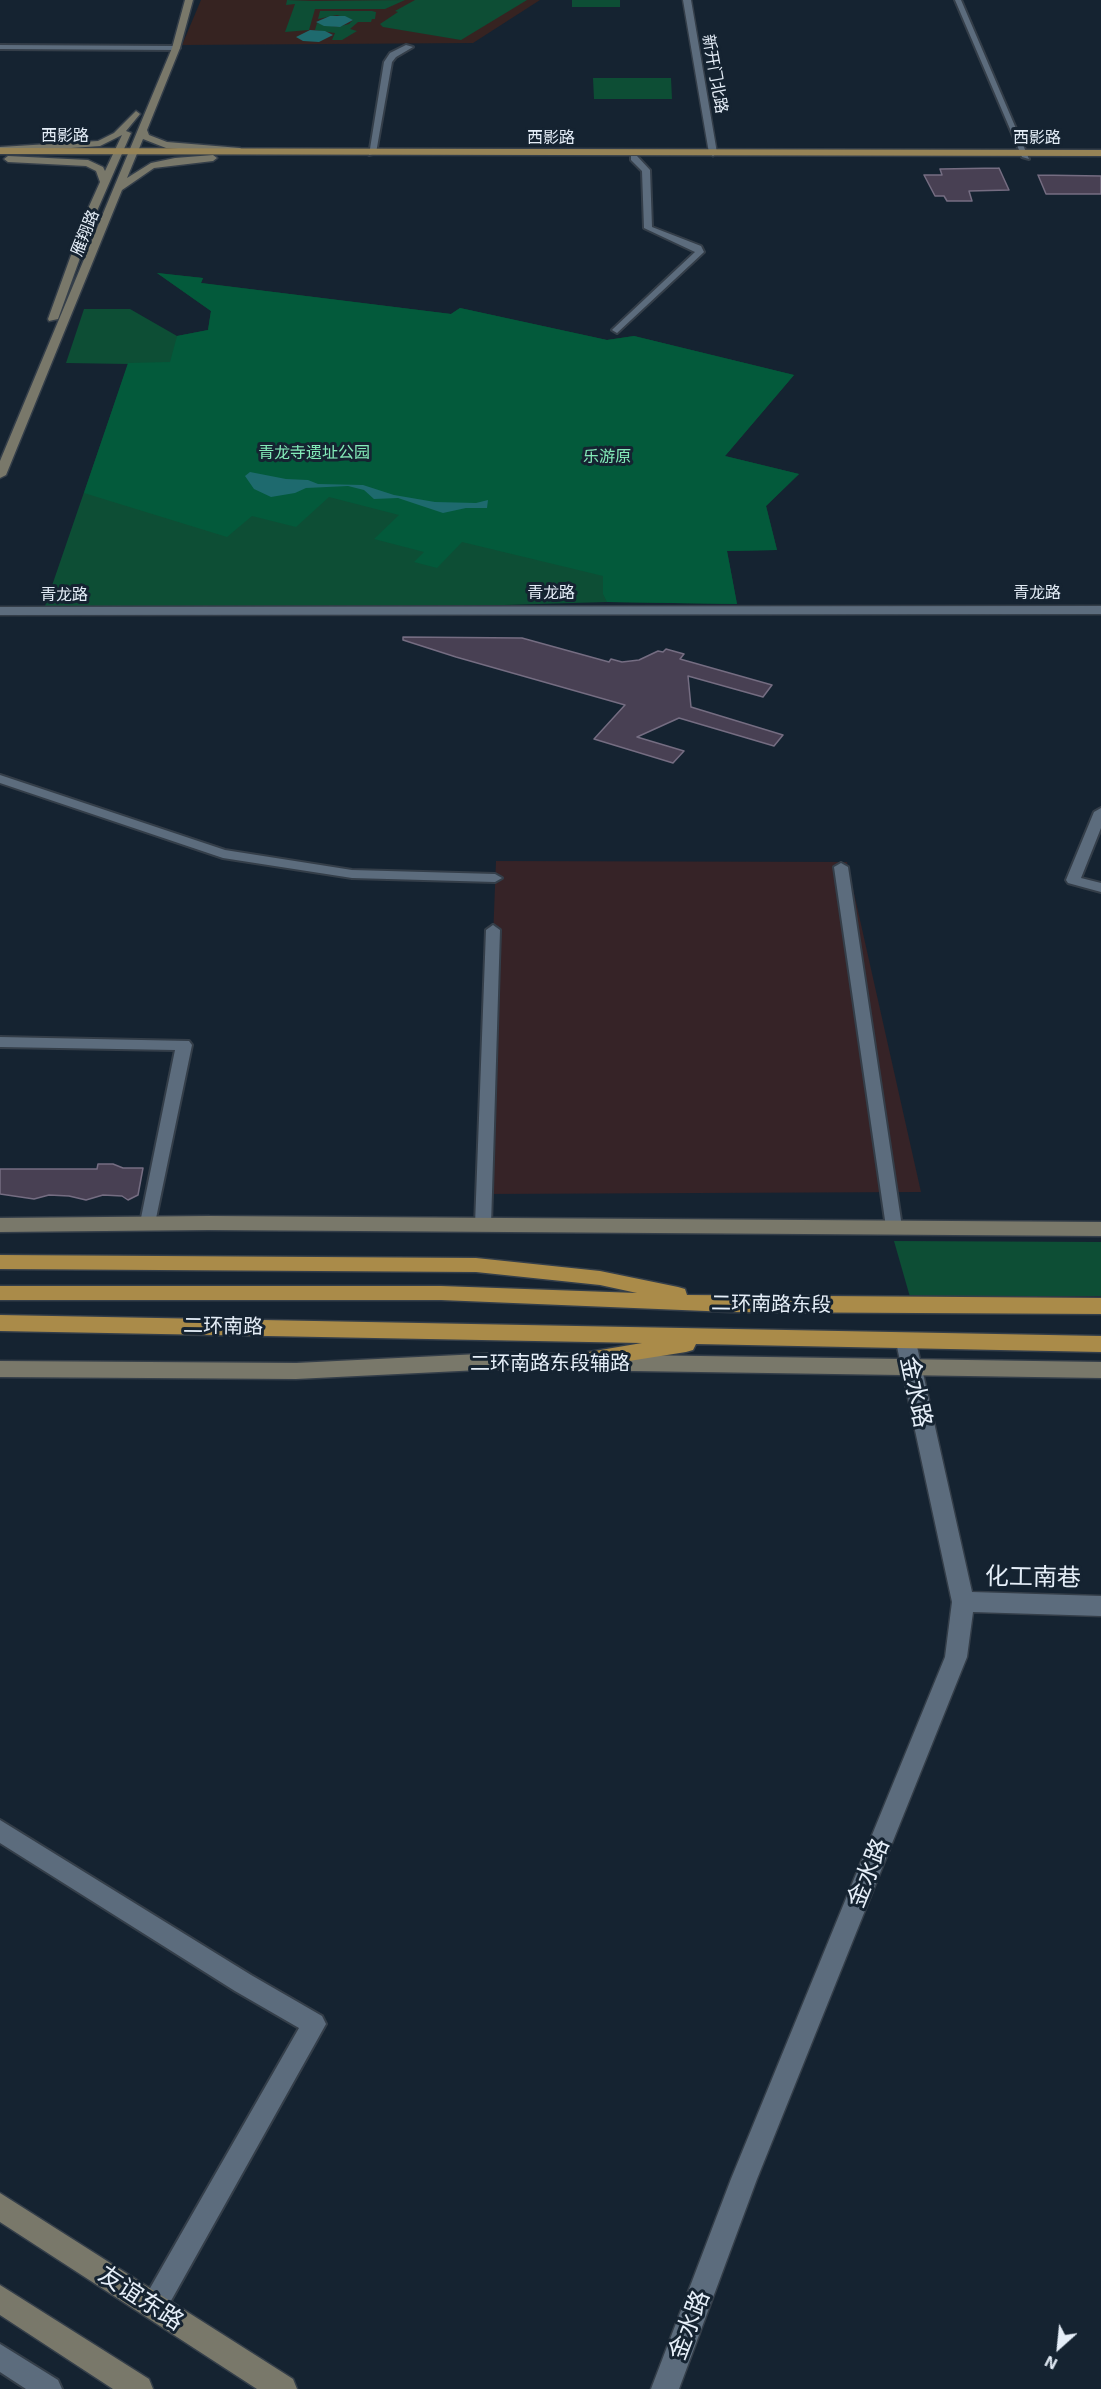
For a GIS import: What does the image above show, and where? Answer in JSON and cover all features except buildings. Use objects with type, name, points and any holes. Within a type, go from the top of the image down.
[{"type":"highway","points":[[0,1262],[476,1265],[600,1278],[730,1304]]},
{"type":"highway","points":[[0,1287],[24,1293]]},
{"type":"highway","name":"二环南路","points":[[0,1293],[441,1293]]},
{"type":"highway","name":"二环南路东段","points":[[441,1293],[730,1304],[1101,1306]]},
{"type":"highway","name":"二环南路","points":[[0,1323],[446,1331]]},
{"type":"highway","points":[[0,1333],[106,1324]]},
{"type":"highway","name":"二环南路东段","points":[[446,1331],[906,1342],[1101,1344]]},
{"type":"highway","points":[[572,1362],[734,1337]]},
{"type":"main road","name":"雁翔路","points":[[0,475],[176,48],[189,0]]},
{"type":"main road","points":[[161,52],[166,38]]},
{"type":"main road","name":"雁翔路","points":[[0,446],[43,348],[92,211],[140,104]]},
{"type":"main road","points":[[0,150],[100,143],[117,135],[136,114]]},
{"type":"main road","points":[[141,129],[146,137],[166,145],[245,152]]},
{"type":"main road","name":"西影路","points":[[0,150],[118,154]]},
{"type":"main road","name":"西影路","points":[[0,157],[245,152],[1101,155]]},
{"type":"main road","name":"西影路","points":[[132,154],[218,158],[1025,155]]},
{"type":"main road","points":[[0,157],[88,164],[100,169],[105,182]]},
{"type":"main road","points":[[119,190],[138,173],[151,166],[175,161],[218,158]]},
{"type":"main road","points":[[0,1225],[483,1224],[1101,1229]]},
{"type":"main road","name":"二环南路东段辅路","points":[[0,1369],[296,1371],[501,1360],[910,1369],[1101,1370]]},
{"type":"main road","name":"友谊东路","points":[[0,2206],[283,2389]]},
{"type":"main road","points":[[0,2299],[139,2389]]},
{"type":"street","name":"新开门北路","points":[[687,0],[713,153]]},
{"type":"street","points":[[958,0],[1025,155]]},
{"type":"street","points":[[0,47],[161,52],[176,48]]},
{"type":"street","points":[[372,153],[388,63],[393,56],[409,47]]},
{"type":"street","points":[[618,330],[700,252],[698,248],[648,228],[646,170],[634,158]]},
{"type":"street","name":"青龙路","points":[[0,611],[1101,610]]},
{"type":"street","name":"青龙路","points":[[0,618],[1101,618]]},
{"type":"street","points":[[0,779],[223,854],[352,874],[495,878]]},
{"type":"street","points":[[1101,812],[1073,880],[1101,888]]},
{"type":"street","points":[[841,867],[894,1227]]},
{"type":"street","points":[[483,1224],[493,930]]},
{"type":"street","points":[[0,1042],[184,1045],[148,1223]]},
{"type":"street","name":"金水路","points":[[665,2389],[744,2179],[956,1657],[963,1602],[910,1369],[906,1342]]},
{"type":"street","name":"化工南巷","points":[[963,1602],[1101,1606]]},
{"type":"street","points":[[0,1831],[243,1983],[314,2024],[154,2306]]},
{"type":"street","points":[[0,2357],[49,2389]]},
{"type":"shaded area","points":[[201,0],[540,0],[473,43],[182,45]]},
{"type":"shaded area","points":[[330,16],[345,16],[353,20],[340,27],[324,26],[316,22]]},
{"type":"shaded area","points":[[310,30],[325,31],[333,35],[319,42],[303,41],[296,37]]},
{"type":"shaded area","points":[[250,472],[286,479],[308,480],[318,484],[363,485],[394,495],[435,502],[476,503],[488,500],[487,508],[466,508],[443,513],[398,498],[374,499],[364,490],[348,486],[306,488],[295,493],[271,497],[254,489],[245,476]]},
{"type":"shaded area","points":[[496,861],[847,862],[921,1192],[483,1194]]},
{"type":"green space","points":[[287,0],[405,0],[385,9],[315,9],[309,30],[285,32],[295,4],[286,5]]},
{"type":"green space","points":[[415,0],[527,0],[461,40],[383,27],[380,24],[398,12],[395,11]]},
{"type":"green space","points":[[572,0],[620,0],[620,7],[572,7]]},
{"type":"green space","points":[[320,11],[376,12],[375,19],[371,22],[358,22],[350,29],[357,31],[342,40],[332,40],[335,33],[315,30],[317,23],[337,27],[349,24],[353,20],[337,15],[318,19]]},
{"type":"green space","points":[[593,78],[671,78],[672,99],[594,99]]},
{"type":"green space","name":"乐游原","points":[[157,273],[203,278],[201,283],[451,314],[460,308],[607,340],[634,336],[794,375],[725,456],[799,474],[766,506],[777,550],[727,551],[737,604],[607,602],[368,609],[45,606],[128,364],[66,363],[84,309],[130,309],[177,336],[208,330],[211,311]]},
{"type":"green space","name":"乐游原","points":[[157,273],[203,278],[201,283],[451,314],[460,308],[607,340],[634,336],[794,375],[725,456],[799,474],[766,506],[777,550],[727,551],[737,604],[607,602],[603,594],[603,576],[462,542],[437,568],[414,562],[424,552],[374,539],[399,515],[329,497],[296,527],[252,516],[227,537],[84,493],[128,363],[170,362],[177,336],[208,330],[211,311]]},
{"type":"green space","points":[[894,1241],[1101,1242],[1101,1296],[910,1297]]},
{"type":"park label","name":"青龙寺遗址公园","points":[[314,453]]}]
